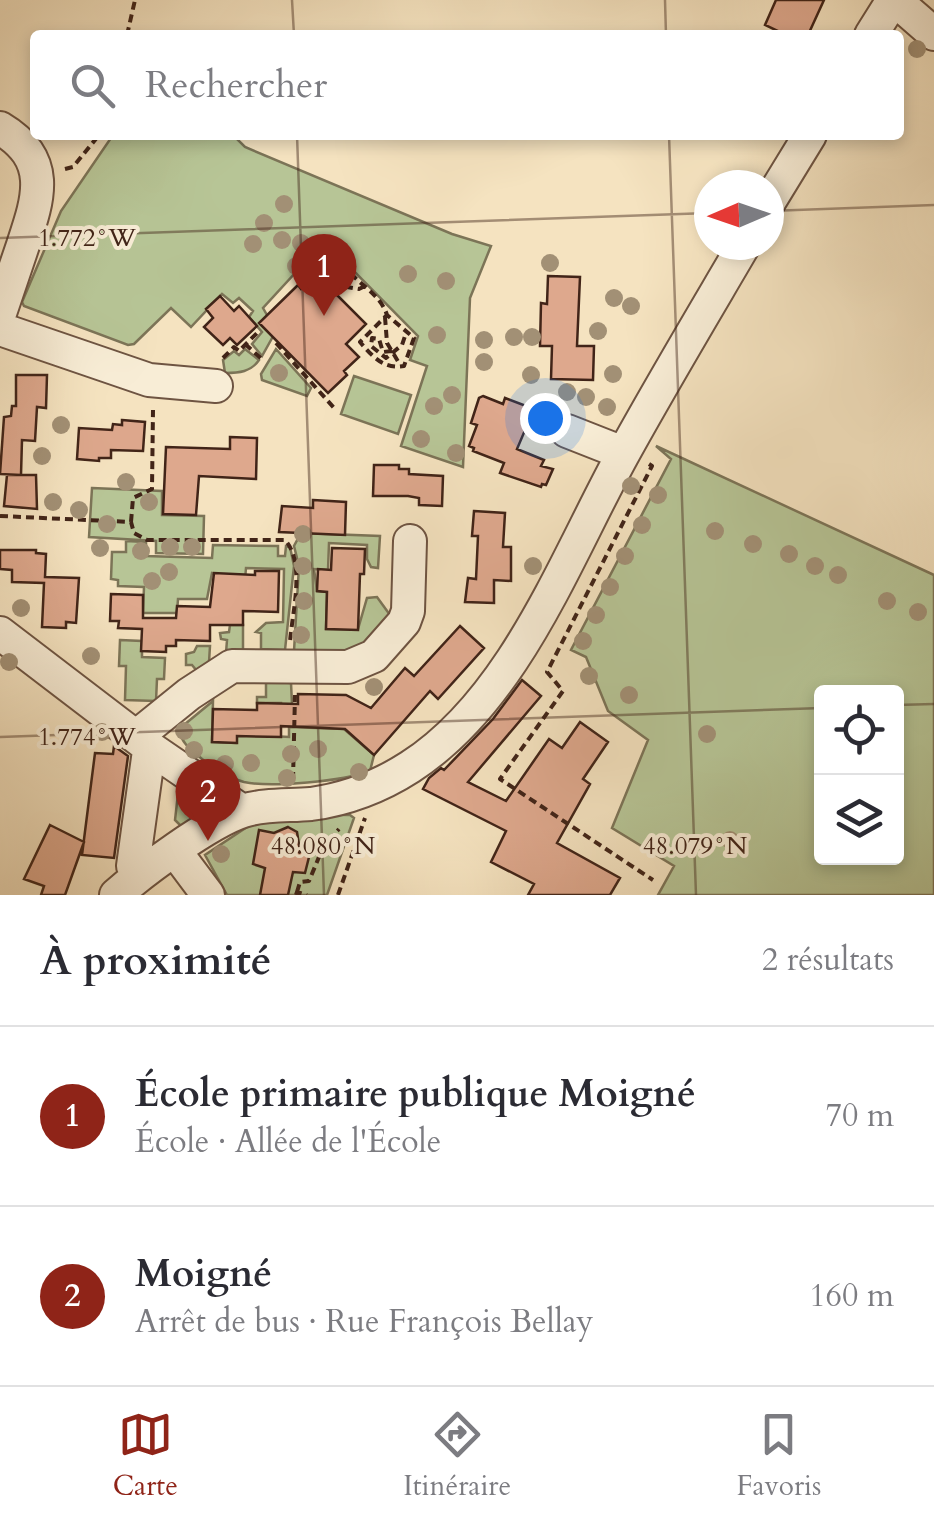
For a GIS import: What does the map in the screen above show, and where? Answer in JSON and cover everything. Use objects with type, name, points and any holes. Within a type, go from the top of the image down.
[{"type":"street","points":[[874,30],[894,0],[934,34]]},
{"type":"street","points":[[0,128],[16,138],[30,155],[38,175],[39,196],[0,313]]},
{"type":"street","points":[[784,177],[807,140]]},
{"type":"street","points":[[127,885],[242,812],[352,796],[413,765],[465,718],[502,674],[537,618],[623,454],[735,260]]},
{"type":"street","points":[[0,329],[154,380],[208,385]]},
{"type":"street","points":[[567,432],[623,454]]},
{"type":"street","points":[[145,743],[188,694],[232,666],[348,666],[374,656],[404,622],[408,610],[410,541]]},
{"type":"street","points":[[0,633],[242,812]]},
{"type":"street","points":[[127,885],[148,758],[145,743]]},
{"type":"street","points":[[175,851],[208,895]]},
{"type":"path","points":[[128,30],[135,0]]},
{"type":"path","points":[[38,175],[73,166],[95,140]]},
{"type":"path","points":[[365,286],[348,288],[335,268],[342,262],[351,277],[365,286],[382,303],[387,343],[399,363]]},
{"type":"path","points":[[386,316],[414,338],[404,366],[394,368],[376,360],[360,342],[386,316]]},
{"type":"path","points":[[392,351],[389,357],[382,357],[371,346],[372,338],[379,339],[383,352],[392,351],[405,342],[405,328]]},
{"type":"path","points":[[208,385],[234,347],[239,351],[258,332]]},
{"type":"path","points":[[276,343],[335,409]]},
{"type":"path","points":[[245,344],[264,361]]},
{"type":"path","points":[[154,380],[152,489],[132,498],[134,533],[148,540],[285,540],[292,547],[296,566],[289,647],[295,665]]},
{"type":"path","points":[[623,454],[652,466],[548,672],[563,690],[500,778],[652,880]]},
{"type":"path","points":[[0,516],[131,522]]},
{"type":"path","points":[[293,805],[295,703]]},
{"type":"path","points":[[307,895],[297,893],[300,882],[309,881],[324,845],[347,820],[352,796]]},
{"type":"path","points":[[338,895],[365,817],[352,796]]},
{"type":"green space","points":[[110,140],[238,140],[245,147],[452,234],[491,246],[470,298],[463,467],[401,446],[427,366],[410,360],[418,336],[340,257],[323,273],[308,259],[263,308],[276,331],[262,356],[252,344],[262,332],[249,317],[253,311],[239,298],[233,303],[222,294],[191,327],[171,308],[134,344],[128,345],[22,302],[61,211]]},
{"type":"green space","points":[[245,349],[259,360],[256,364],[244,371],[225,373],[223,360],[234,351],[239,355]]},
{"type":"green space","points":[[276,349],[311,388],[307,396],[262,380],[261,374]]},
{"type":"green space","points":[[354,376],[411,395],[398,434],[341,414]]},
{"type":"green space","points":[[656,446],[934,575],[934,895],[658,895],[674,866],[612,828],[648,740],[608,711],[586,657],[571,650],[671,459]]},
{"type":"green space","points":[[92,488],[162,491],[162,515],[204,516],[203,554],[156,553],[156,541],[89,537]]},
{"type":"green space","points":[[301,533],[380,536],[378,568],[371,567],[367,559],[367,545],[329,543],[328,570],[314,569],[317,591],[327,592],[326,629],[358,629],[367,598],[377,597],[390,615],[357,653],[294,651],[299,566],[294,546]]},
{"type":"green space","points":[[126,541],[146,542],[146,556],[212,558],[213,545],[278,546],[278,556],[285,556],[286,546],[290,547],[294,566],[285,650],[261,649],[261,633],[256,632],[266,623],[283,622],[284,569],[246,568],[245,580],[212,573],[207,599],[178,599],[177,613],[143,613],[144,587],[118,586],[118,580],[111,579],[112,552],[126,552]]},
{"type":"green space","points":[[230,625],[243,625],[243,650],[226,653],[227,640],[221,639],[220,633],[229,632]]},
{"type":"green space","points":[[120,640],[142,641],[142,657],[165,658],[164,679],[157,679],[156,701],[125,700],[126,666],[119,666]]},
{"type":"green space","points":[[197,646],[210,646],[209,662],[197,671],[186,665],[186,654],[194,652]]},
{"type":"green space","points":[[266,681],[291,683],[292,704],[281,712],[281,703],[257,703],[257,697],[266,697]]},
{"type":"green space","points":[[213,701],[212,742],[236,743],[237,734],[289,737],[289,727],[344,729],[374,755],[370,771],[289,784],[256,784],[232,778],[194,752],[180,734],[179,729]]},
{"type":"green space","points":[[179,785],[205,803],[204,812],[183,828],[175,820]]},
{"type":"green space","points":[[275,814],[354,818],[327,895],[227,895],[205,855],[256,821]]},
{"type":"building","points":[[776,0],[824,0],[810,30],[776,30],[765,25]]},
{"type":"building","points":[[317,275],[366,324],[346,344],[359,357],[328,393],[259,323],[298,285],[301,289]]},
{"type":"building","points":[[548,276],[580,277],[577,346],[594,346],[593,380],[551,379],[552,346],[540,346],[541,303],[547,304]]},
{"type":"building","points":[[220,296],[234,311],[239,306],[257,326],[237,345],[230,338],[223,345],[204,327],[213,318],[206,309]]},
{"type":"building","points":[[16,375],[47,375],[46,408],[37,407],[35,441],[22,440],[21,475],[0,474],[4,417],[11,416],[12,406],[16,406]]},
{"type":"building","points":[[483,396],[503,404],[505,398],[534,409],[517,449],[544,460],[541,466],[553,469],[546,485],[541,487],[500,473],[504,463],[469,446],[477,425],[471,423]]},
{"type":"building","points":[[122,420],[145,422],[143,451],[111,450],[111,458],[77,459],[79,428],[112,430],[113,424],[122,425]]},
{"type":"building","points":[[230,437],[257,438],[256,479],[199,476],[196,515],[163,514],[166,447],[230,449]]},
{"type":"building","points":[[374,465],[399,465],[399,469],[409,469],[409,474],[443,476],[442,506],[419,505],[419,498],[408,496],[373,496]]},
{"type":"building","points":[[7,475],[36,475],[37,509],[4,506]]},
{"type":"building","points":[[313,500],[346,502],[345,535],[279,532],[282,506],[313,508]]},
{"type":"building","points":[[474,511],[505,513],[503,547],[511,547],[511,581],[494,580],[494,603],[465,602],[468,578],[476,579],[478,536],[472,536]]},
{"type":"building","points":[[332,548],[365,549],[358,630],[326,629],[327,592],[317,591],[318,569],[331,570]]},
{"type":"building","points":[[0,550],[36,550],[46,554],[45,577],[79,578],[76,623],[66,622],[66,628],[42,627],[44,583],[12,582],[12,570],[0,569]]},
{"type":"building","points":[[255,571],[279,571],[278,612],[243,611],[243,625],[210,625],[210,641],[176,640],[176,646],[166,646],[166,652],[141,651],[142,629],[118,628],[119,621],[110,621],[111,594],[143,595],[143,618],[176,618],[177,606],[210,607],[214,573],[255,575]]},
{"type":"building","points":[[460,626],[484,648],[438,699],[430,691],[374,755],[345,729],[281,726],[281,737],[237,736],[237,743],[212,742],[213,709],[257,710],[257,703],[298,704],[298,694],[346,695],[371,708],[405,668],[414,676]]},
{"type":"building","points":[[522,680],[541,696],[468,782],[506,801],[549,739],[562,748],[580,722],[608,742],[583,779],[590,784],[557,843],[620,878],[610,895],[528,895],[534,884],[491,862],[506,831],[423,789],[429,778],[441,768],[444,770],[493,719]]},
{"type":"building","points":[[114,746],[128,756],[114,858],[82,855],[95,753],[113,754]]},
{"type":"building","points":[[50,825],[84,842],[65,895],[41,895],[44,886],[24,879]]},
{"type":"building","points":[[288,827],[297,832],[300,851],[310,853],[305,873],[293,872],[288,895],[260,895],[265,868],[253,864],[259,830],[274,833]]},
{"type":"place","name":"École primaire publique Moigné","points":[[324,316]]},
{"type":"place","name":"Moigné","points":[[208,841]]}]
